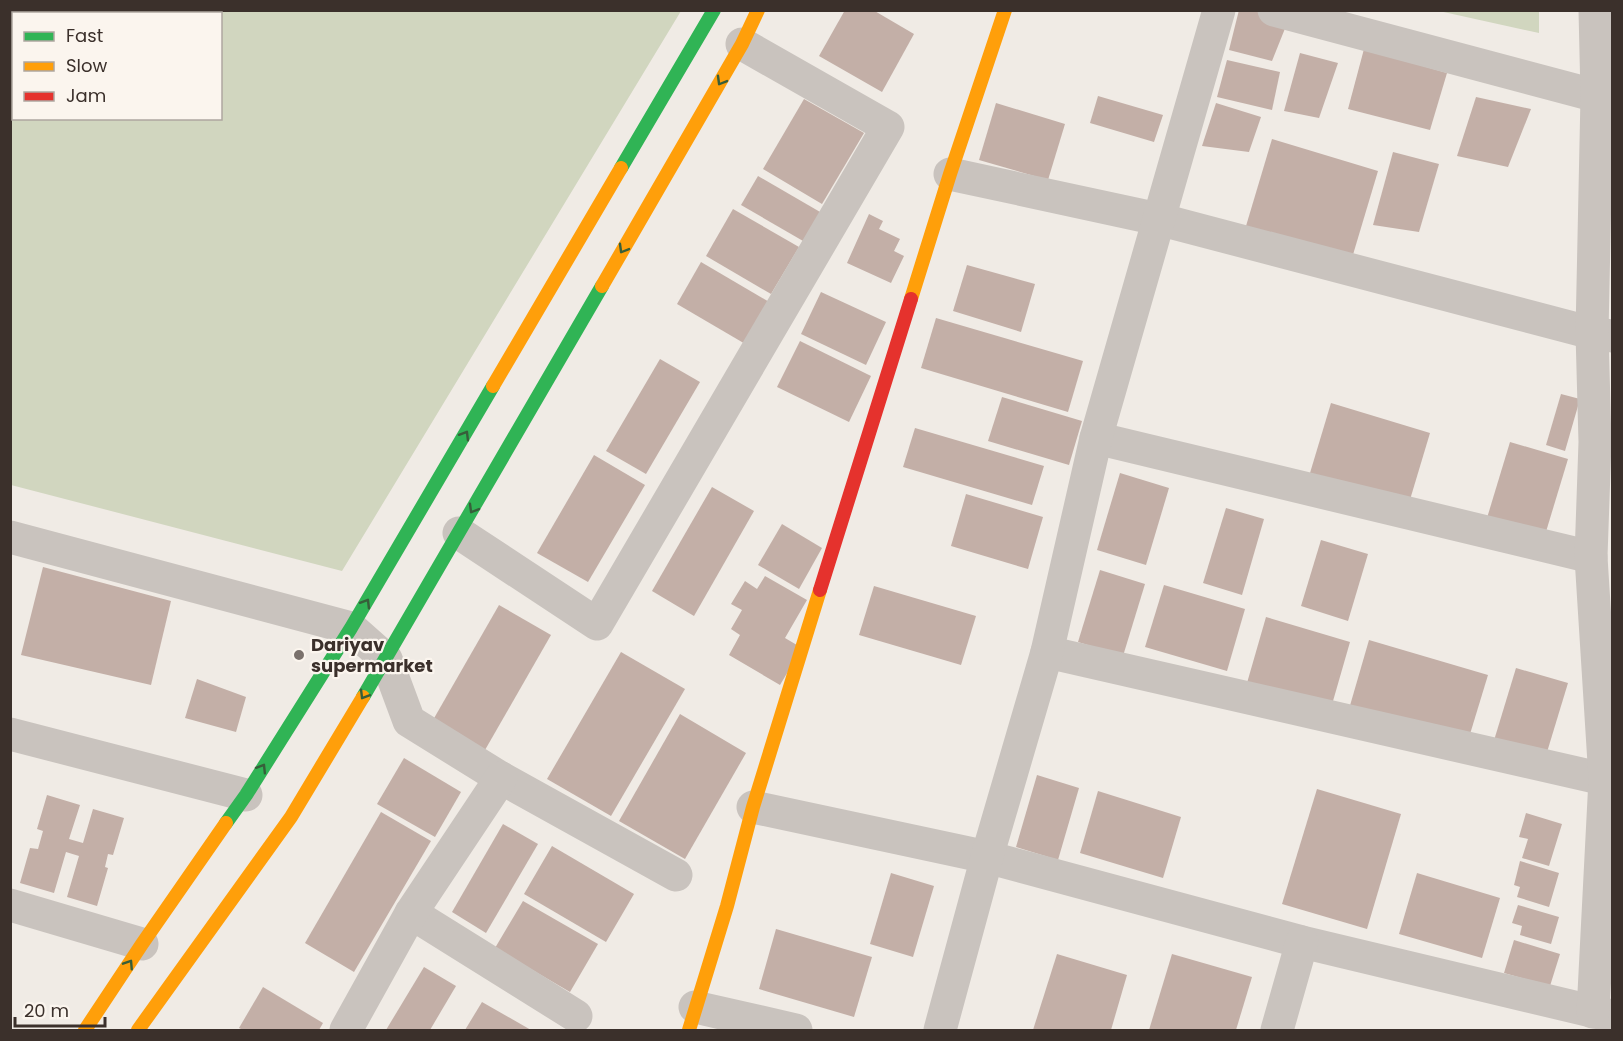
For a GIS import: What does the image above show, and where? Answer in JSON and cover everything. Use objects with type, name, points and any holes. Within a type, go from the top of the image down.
[{"type":"street","points":[[85,1030],[246,795],[351,628],[714,10]]},
{"type":"street","points":[[138,1030],[291,817],[459,533],[742,44],[758,10]]},
{"type":"street","points":[[796,1030],[692,1019],[727,906],[753,807],[950,174],[1005,10]]},
{"type":"street","points":[[940,1030],[987,857],[1047,652],[1096,438],[1219,10]]},
{"type":"street","points":[[1274,10],[1597,96]]},
{"type":"street","points":[[753,807],[987,857],[1302,942],[1603,1014],[1609,780],[1591,557],[1602,334],[1595,10]]},
{"type":"street","points":[[459,533],[597,624],[888,127],[742,44]]},
{"type":"street","points":[[950,174],[1158,219],[1602,334]]},
{"type":"street","points":[[1096,438],[1591,557]]},
{"type":"street","points":[[10,537],[351,628],[386,658],[409,721],[501,778],[676,875]]},
{"type":"street","points":[[1047,652],[1609,780]]},
{"type":"street","points":[[10,734],[246,795]]},
{"type":"street","points":[[346,1030],[411,912],[501,778]]},
{"type":"street","points":[[10,905],[142,944]]},
{"type":"street","points":[[411,912],[576,1016]]},
{"type":"street","points":[[1277,1030],[1302,942]]},
{"type":"green space","points":[[10,11],[681,11],[342,571],[11,485]]},
{"type":"green space","points":[[1439,11],[1539,11],[1539,33]]},
{"type":"building","points":[[845,10],[873,10],[914,34],[882,92],[819,56]]},
{"type":"building","points":[[1239,10],[1254,10],[1288,21],[1272,61],[1229,50]]},
{"type":"building","points":[[1364,49],[1447,73],[1430,130],[1348,109]]},
{"type":"building","points":[[1300,53],[1338,63],[1319,118],[1284,111]]},
{"type":"building","points":[[1227,60],[1280,72],[1272,110],[1217,97]]},
{"type":"building","points":[[1098,96],[1163,115],[1154,142],[1090,123]]},
{"type":"building","points":[[1476,97],[1531,109],[1508,167],[1457,156]]},
{"type":"building","points":[[804,99],[864,133],[822,204],[763,169]]},
{"type":"building","points":[[996,103],[1065,124],[1048,180],[979,160]]},
{"type":"building","points":[[1216,103],[1261,117],[1249,152],[1202,146]]},
{"type":"building","points":[[1272,139],[1378,171],[1352,258],[1246,226]]},
{"type":"building","points":[[1393,152],[1439,164],[1419,232],[1373,225]]},
{"type":"building","points":[[758,176],[827,216],[810,245],[741,205]]},
{"type":"building","points":[[733,209],[799,247],[771,294],[706,256]]},
{"type":"building","points":[[869,214],[883,221],[879,229],[900,239],[894,251],[904,256],[891,283],[847,263]]},
{"type":"building","points":[[701,262],[771,303],[747,345],[677,304]]},
{"type":"building","points":[[967,265],[1035,284],[1021,332],[953,311]]},
{"type":"building","points":[[821,292],[886,322],[866,365],[801,334]]},
{"type":"building","points":[[936,318],[1083,361],[1068,412],[921,368]]},
{"type":"building","points":[[800,341],[871,376],[849,422],[777,387]]},
{"type":"building","points":[[660,359],[700,382],[646,474],[606,451]]},
{"type":"building","points":[[1561,394],[1580,399],[1565,451],[1546,445]]},
{"type":"building","points":[[1002,397],[1082,421],[1069,465],[988,441]]},
{"type":"building","points":[[1331,403],[1430,433],[1409,503],[1310,473]]},
{"type":"building","points":[[915,428],[1044,466],[1032,505],[903,467]]},
{"type":"building","points":[[1510,442],[1568,459],[1545,535],[1487,518]]},
{"type":"building","points":[[594,455],[645,485],[588,582],[537,553]]},
{"type":"building","points":[[1120,473],[1169,488],[1146,565],[1097,550]]},
{"type":"building","points":[[712,487],[754,511],[694,616],[652,591]]},
{"type":"building","points":[[966,494],[1043,517],[1028,569],[951,546]]},
{"type":"building","points":[[1226,508],[1264,519],[1242,595],[1203,583]]},
{"type":"building","points":[[782,524],[822,548],[799,589],[758,565]]},
{"type":"building","points":[[1321,540],[1368,554],[1348,621],[1301,606]]},
{"type":"building","points":[[43,567],[171,601],[151,685],[21,655]]},
{"type":"building","points":[[1100,570],[1145,584],[1123,656],[1078,642]]},
{"type":"building","points":[[765,576],[807,600],[785,638],[802,648],[780,685],[729,655],[740,635],[731,629],[742,610],[731,604],[745,581],[757,589]]},
{"type":"building","points":[[1164,585],[1245,609],[1227,671],[1145,647]]},
{"type":"building","points":[[874,586],[976,616],[961,665],[859,635]]},
{"type":"building","points":[[499,605],[551,635],[485,750],[433,720]]},
{"type":"building","points":[[1266,617],[1350,642],[1331,708],[1247,683]]},
{"type":"building","points":[[1369,640],[1488,675],[1467,744],[1349,709]]},
{"type":"building","points":[[621,652],[685,689],[611,816],[547,779]]},
{"type":"building","points":[[1516,668],[1568,683],[1544,762],[1492,747]]},
{"type":"building","points":[[197,679],[246,697],[236,732],[185,718]]},
{"type":"building","points":[[680,714],[746,753],[685,859],[619,821]]},
{"type":"building","points":[[404,758],[461,792],[435,837],[377,804]]},
{"type":"building","points":[[1037,775],[1079,788],[1058,860],[1016,847]]},
{"type":"building","points":[[1317,789],[1401,814],[1367,929],[1282,904]]},
{"type":"building","points":[[1098,791],[1181,817],[1163,878],[1080,853]]},
{"type":"building","points":[[47,795],[80,805],[69,839],[83,843],[93,809],[124,818],[113,855],[108,854],[105,867],[108,868],[97,906],[67,897],[79,856],[66,852],[54,893],[20,883],[30,848],[38,849],[43,831],[37,829]]},
{"type":"building","points":[[381,812],[431,841],[354,972],[305,943]]},
{"type":"building","points":[[1526,813],[1562,824],[1549,866],[1522,858],[1528,839],[1519,837]]},
{"type":"building","points":[[503,824],[538,844],[486,933],[452,912]]},
{"type":"building","points":[[552,846],[634,894],[606,942],[524,894]]},
{"type":"building","points":[[1520,861],[1559,873],[1549,907],[1517,897],[1520,887],[1514,885]]},
{"type":"building","points":[[891,873],[934,886],[913,957],[870,944]]},
{"type":"building","points":[[1417,873],[1500,898],[1482,958],[1399,934]]},
{"type":"building","points":[[523,901],[598,944],[570,992],[495,948]]},
{"type":"building","points":[[1518,905],[1559,917],[1551,944],[1520,935],[1522,926],[1512,923]]},
{"type":"building","points":[[776,929],[872,957],[854,1017],[759,989]]},
{"type":"building","points":[[1514,940],[1560,954],[1550,986],[1504,973]]},
{"type":"building","points":[[1057,954],[1127,975],[1111,1030],[1033,1030]]},
{"type":"building","points":[[1172,954],[1252,977],[1236,1030],[1149,1030]]},
{"type":"building","points":[[424,967],[456,986],[430,1030],[386,1030]]},
{"type":"building","points":[[263,987],[323,1023],[319,1030],[243,1030],[239,1028]]},
{"type":"building","points":[[482,1002],[531,1030],[465,1030]]},
{"type":"traffic: fast","points":[[621,168],[714,10]]},
{"type":"traffic: fast","points":[[363,697],[602,286]]},
{"type":"traffic: fast","points":[[226,823],[351,628],[493,386]]},
{"type":"traffic: slow","points":[[602,286],[742,44],[758,10]]},
{"type":"traffic: slow","points":[[911,299],[1005,10]]},
{"type":"traffic: slow","points":[[493,386],[621,168]]},
{"type":"traffic: slow","points":[[689,1030],[727,906],[753,807],[820,590]]},
{"type":"traffic: slow","points":[[138,1030],[291,817],[363,697]]},
{"type":"traffic: slow","points":[[85,1030],[226,823]]},
{"type":"traffic: jam","points":[[820,590],[911,299]]},
{"type":"place","name":"Dariyav supermarket","points":[[299,655]]}]
